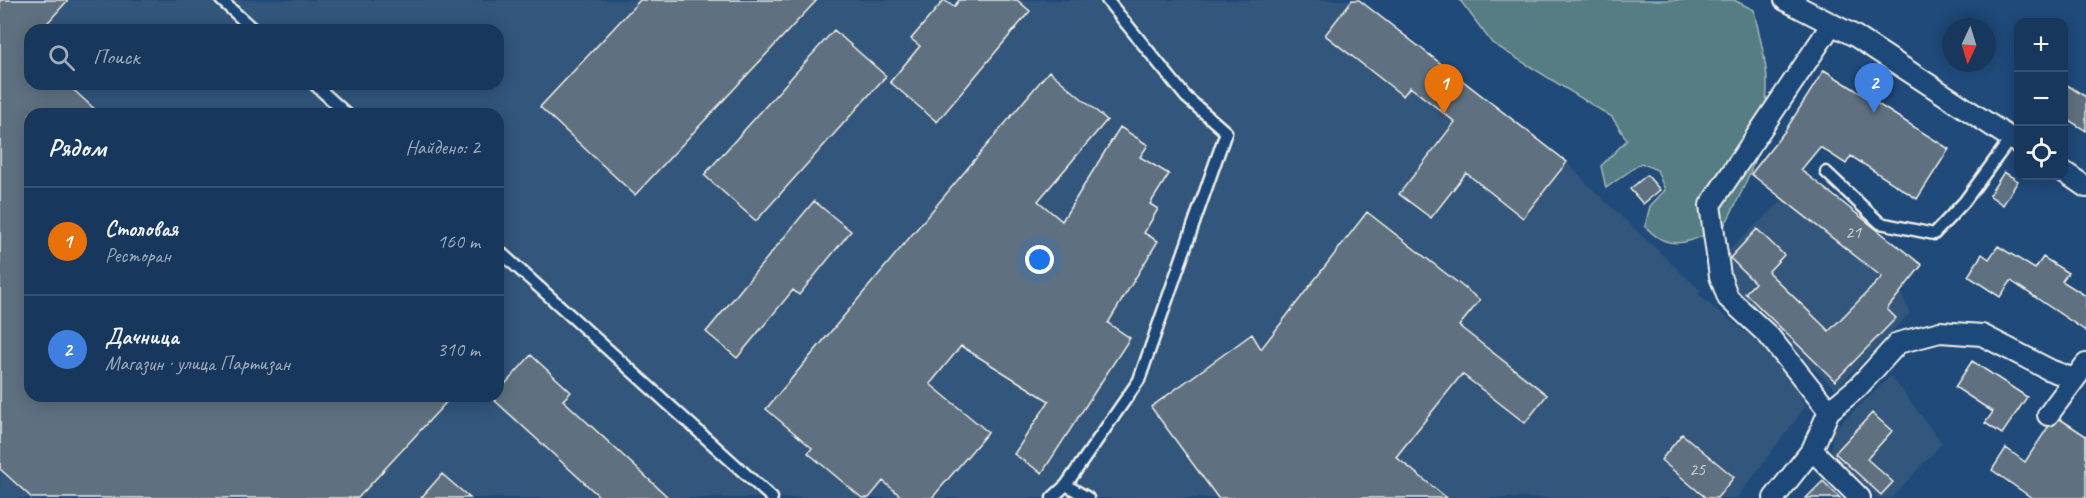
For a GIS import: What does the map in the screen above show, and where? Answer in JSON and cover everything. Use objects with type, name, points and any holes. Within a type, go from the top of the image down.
[{"type":"street","points":[[1785,0],[1855,36],[2014,139]]},
{"type":"street","points":[[1829,411],[1768,336],[1728,298],[1720,276],[1710,205],[1832,24]]},
{"type":"street","points":[[2068,175],[2086,187]]},
{"type":"street","points":[[1774,498],[1812,450],[1829,411],[1858,387],[1898,343],[1940,332],[1982,335],[2050,370],[2080,371]]},
{"type":"street","points":[[2048,415],[2080,371]]},
{"type":"street","points":[[1812,450],[1860,498]]},
{"type":"lane","points":[[221,0],[247,24]]},
{"type":"lane","points":[[1052,498],[1066,485],[1139,380],[1226,132],[1186,97],[1107,0]]},
{"type":"lane","points":[[321,90],[340,108]]},
{"type":"lane","points":[[1826,172],[1880,222],[1934,234],[1964,202],[2014,141]]},
{"type":"lane","points":[[504,255],[772,498]]},
{"type":"lane","points":[[1066,485],[1088,498]]},
{"type":"shaded area","points":[[0,0],[1361,0],[1567,162],[1588,185],[1701,291],[1698,295],[1777,357],[1806,406],[1737,498],[0,498]]},
{"type":"shaded area","points":[[1784,199],[1901,292],[1910,313],[1836,389],[1739,302],[1727,251]]},
{"type":"shaded area","points":[[1891,376],[1942,443],[1892,498],[1878,498],[1831,454],[1833,430]]},
{"type":"green space","points":[[1460,0],[1734,0],[1754,10],[1767,74],[1764,122],[1749,176],[1723,228],[1692,240],[1673,243],[1664,241],[1655,235],[1645,226],[1650,206],[1665,190],[1657,170],[1641,163],[1606,188],[1601,166],[1627,140],[1612,117],[1492,43]]},
{"type":"building","points":[[0,0],[68,0],[46,24],[24,24],[24,90],[74,90],[93,108],[24,108],[24,402],[446,402],[358,498],[32,498],[0,469]]},
{"type":"building","points":[[640,0],[817,0],[635,195],[540,107]]},
{"type":"building","points":[[944,0],[954,7],[959,0],[1017,0],[1030,11],[937,122],[890,82],[920,46],[911,39]]},
{"type":"building","points":[[1352,0],[1359,0],[1567,162],[1523,218],[1466,173],[1431,218],[1399,194],[1455,122],[1410,87],[1403,96],[1325,35]]},
{"type":"building","points":[[834,30],[886,76],[756,221],[704,175]]},
{"type":"building","points":[[1824,70],[1949,149],[1917,199],[1851,156],[1846,164],[1820,147],[1801,170],[1922,265],[1887,309],[1896,318],[1835,381],[1745,293],[1755,283],[1730,258],[1757,229],[1784,255],[1768,272],[1829,331],[1882,277],[1751,174],[1785,131]]},
{"type":"building","points":[[1049,71],[1107,120],[1038,201],[1062,221],[1120,127],[1148,145],[1140,157],[1169,174],[1150,204],[1158,209],[1144,233],[1158,241],[1108,323],[1130,338],[1042,473],[1014,454],[1049,401],[961,346],[930,384],[988,432],[932,498],[903,498],[883,481],[869,498],[862,498],[808,453],[812,448],[766,409]]},
{"type":"building","points":[[2068,86],[2086,97],[2086,131],[2068,120]]},
{"type":"building","points":[[2004,172],[2018,181],[2003,205],[1989,195]]},
{"type":"building","points":[[1647,175],[1660,190],[1643,204],[1630,189]]},
{"type":"building","points":[[814,201],[851,231],[799,295],[793,290],[737,358],[706,332]]},
{"type":"building","points":[[1367,212],[1480,300],[1459,326],[1547,395],[1525,423],[1462,374],[1396,457],[1447,498],[1218,498],[1151,407],[1252,334],[1261,349]]},
{"type":"building","points":[[1998,246],[2035,269],[2043,257],[2068,273],[2062,281],[2086,296],[2086,331],[2011,281],[2000,297],[1968,276],[1982,254],[1989,259]]},
{"type":"building","points":[[531,355],[571,392],[563,400],[669,498],[601,498],[496,402],[504,402],[504,385]]},
{"type":"building","points":[[1972,361],[2027,397],[2002,434],[1985,423],[1993,412],[1955,387]]},
{"type":"building","points":[[1872,413],[1892,431],[1867,459],[1893,482],[1881,495],[1835,453]]},
{"type":"building","points":[[2060,419],[2086,436],[2086,498],[2032,498],[1992,470],[2006,448],[2025,462],[2048,427]]},
{"type":"building","points":[[1682,434],[1734,477],[1717,498],[1706,498],[1661,460]]},
{"type":"building","points":[[442,474],[470,498],[421,498]]},
{"type":"building","points":[[1823,481],[1840,498],[1806,498]]},
{"type":"place","name":"Дачница","points":[[1874,113]]},
{"type":"place","name":"Столовая","points":[[1444,114]]}]
